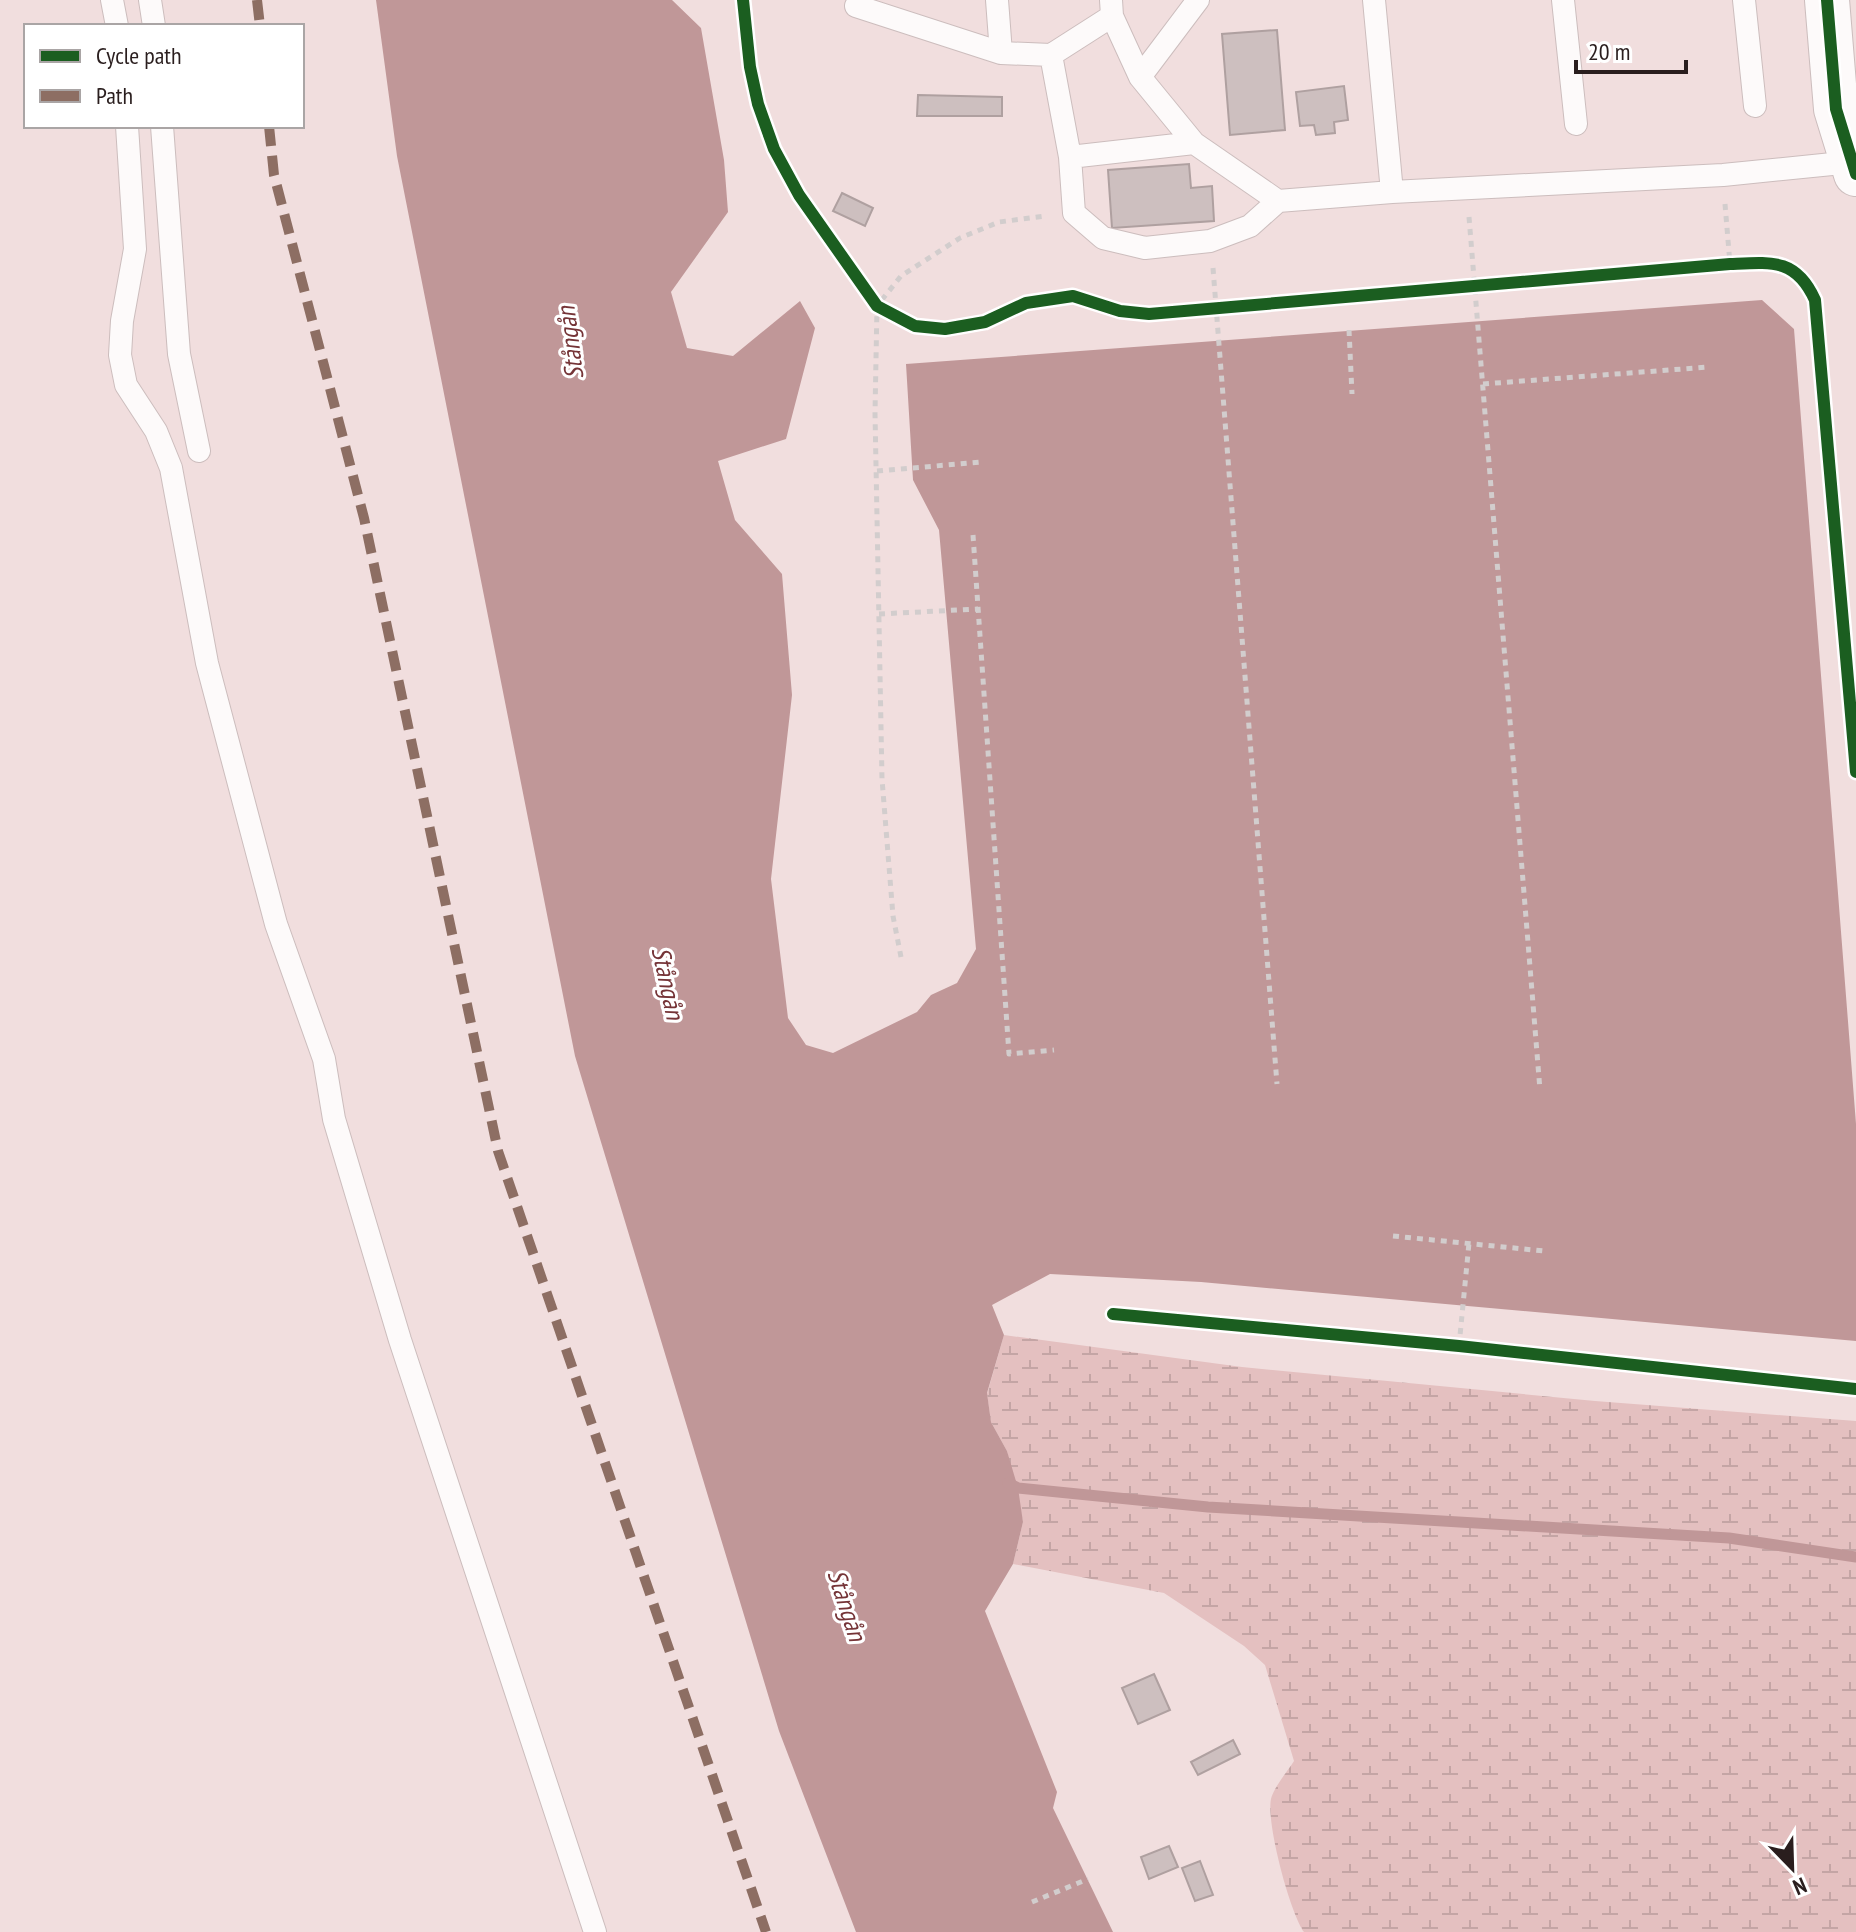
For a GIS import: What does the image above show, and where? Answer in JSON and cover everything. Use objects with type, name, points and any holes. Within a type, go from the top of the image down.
[{"type":"street","points":[[1827,0],[1836,109],[1854,168]]},
{"type":"lane","points":[[112,0],[117,24]]},
{"type":"lane","points":[[150,0],[154,24]]},
{"type":"lane","points":[[997,0],[1001,53]]},
{"type":"lane","points":[[1140,77],[1198,0]]},
{"type":"lane","points":[[1374,0],[1392,192]]},
{"type":"lane","points":[[1563,0],[1576,124]]},
{"type":"lane","points":[[1744,0],[1755,106]]},
{"type":"lane","points":[[856,6],[1001,53],[1051,55],[1111,8],[1140,77],[1194,143],[1278,201]]},
{"type":"lane","points":[[1051,55],[1070,157],[1074,213],[1103,238],[1145,248],[1210,241],[1250,226],[1278,201],[1392,192],[1854,168]]},
{"type":"lane","points":[[127,128],[135,249],[122,321],[120,355],[126,385],[156,431],[171,468],[207,663],[276,924],[324,1059],[334,1119],[400,1340],[595,1932]]},
{"type":"lane","points":[[162,128],[179,354],[199,451]]},
{"type":"lane","points":[[1070,157],[1194,143]]},
{"type":"path","points":[[901,957],[893,916],[882,779],[877,306],[901,276],[948,245],[999,222],[1074,213]]},
{"type":"path","points":[[1725,221],[1730,264]]},
{"type":"path","points":[[1471,243],[1540,1090]]},
{"type":"path","points":[[1213,264],[1277,1084]]},
{"type":"path","points":[[1349,330],[1352,394]]},
{"type":"path","points":[[1483,384],[1709,367]]},
{"type":"path","points":[[877,471],[982,462]]},
{"type":"path","points":[[973,535],[1009,1054],[1054,1050]]},
{"type":"path","points":[[879,614],[978,609]]},
{"type":"path","points":[[1393,1236],[1544,1251]]},
{"type":"path","points":[[1459,1346],[1469,1243]]},
{"type":"path","points":[[1443,1345],[1475,1348]]},
{"type":"path","points":[[1032,1902],[1088,1879]]},
{"type":"green space","points":[[1004,1335],[1242,1367],[1595,1401],[1856,1421],[1856,1932],[1304,1932],[1286,1887],[1272,1827],[1271,1799],[1294,1761],[1265,1665],[1244,1646],[1164,1593],[1013,1564],[1023,1522],[1007,1451],[991,1422],[987,1394]]},
{"type":"water","name":"Stångån","points":[[376,0],[672,0],[701,28],[724,160],[728,212],[671,292],[687,348],[733,356],[800,301],[815,328],[786,439],[718,461],[735,520],[782,574],[792,695],[771,879],[788,1018],[806,1045],[833,1053],[917,1012],[931,995],[957,983],[976,949],[939,530],[913,480],[906,364],[1762,300],[1794,329],[1856,1124],[1856,1341],[1201,1282],[1050,1274],[992,1305],[1004,1335],[987,1393],[991,1422],[1007,1451],[1018,1488],[1023,1522],[1013,1564],[985,1611],[1057,1792],[1053,1808],[1113,1932],[856,1932],[779,1731],[575,1056],[397,156]]},
{"type":"building","points":[[1277,30],[1285,130],[1230,135],[1222,34]]},
{"type":"building","points":[[1344,86],[1348,120],[1334,122],[1335,133],[1316,135],[1314,125],[1300,126],[1296,92]]},
{"type":"building","points":[[918,95],[1002,97],[1002,116],[917,116]]},
{"type":"building","points":[[1189,164],[1191,188],[1212,186],[1214,221],[1112,228],[1108,170]]},
{"type":"building","points":[[842,193],[873,208],[865,226],[833,211]]},
{"type":"building","points":[[1154,1674],[1170,1710],[1138,1724],[1122,1688]]},
{"type":"building","points":[[1233,1740],[1240,1754],[1198,1775],[1191,1762]]},
{"type":"building","points":[[1169,1846],[1178,1867],[1149,1879],[1141,1857]]},
{"type":"building","points":[[1200,1861],[1213,1895],[1195,1901],[1182,1868]]},
{"type":"waterway","points":[[1008,1483],[1018,1488],[1208,1507],[1729,1538],[1856,1557]]},
{"type":"marked path","points":[[257,0],[260,24]]},
{"type":"marked path","points":[[269,128],[274,175],[364,518],[498,1151],[766,1932]]},
{"type":"cycle path","points":[[743,0],[750,67],[758,104],[774,149],[799,195],[877,306],[915,326],[945,329],[985,322],[1026,303],[1073,296],[1120,311],[1149,314],[1730,264],[1770,263],[1791,270],[1808,286],[1815,300],[1856,772]]},
{"type":"cycle path","points":[[1827,0],[1836,109],[1856,174]]},
{"type":"cycle path","points":[[1113,1314],[1459,1346],[1856,1389]]}]
